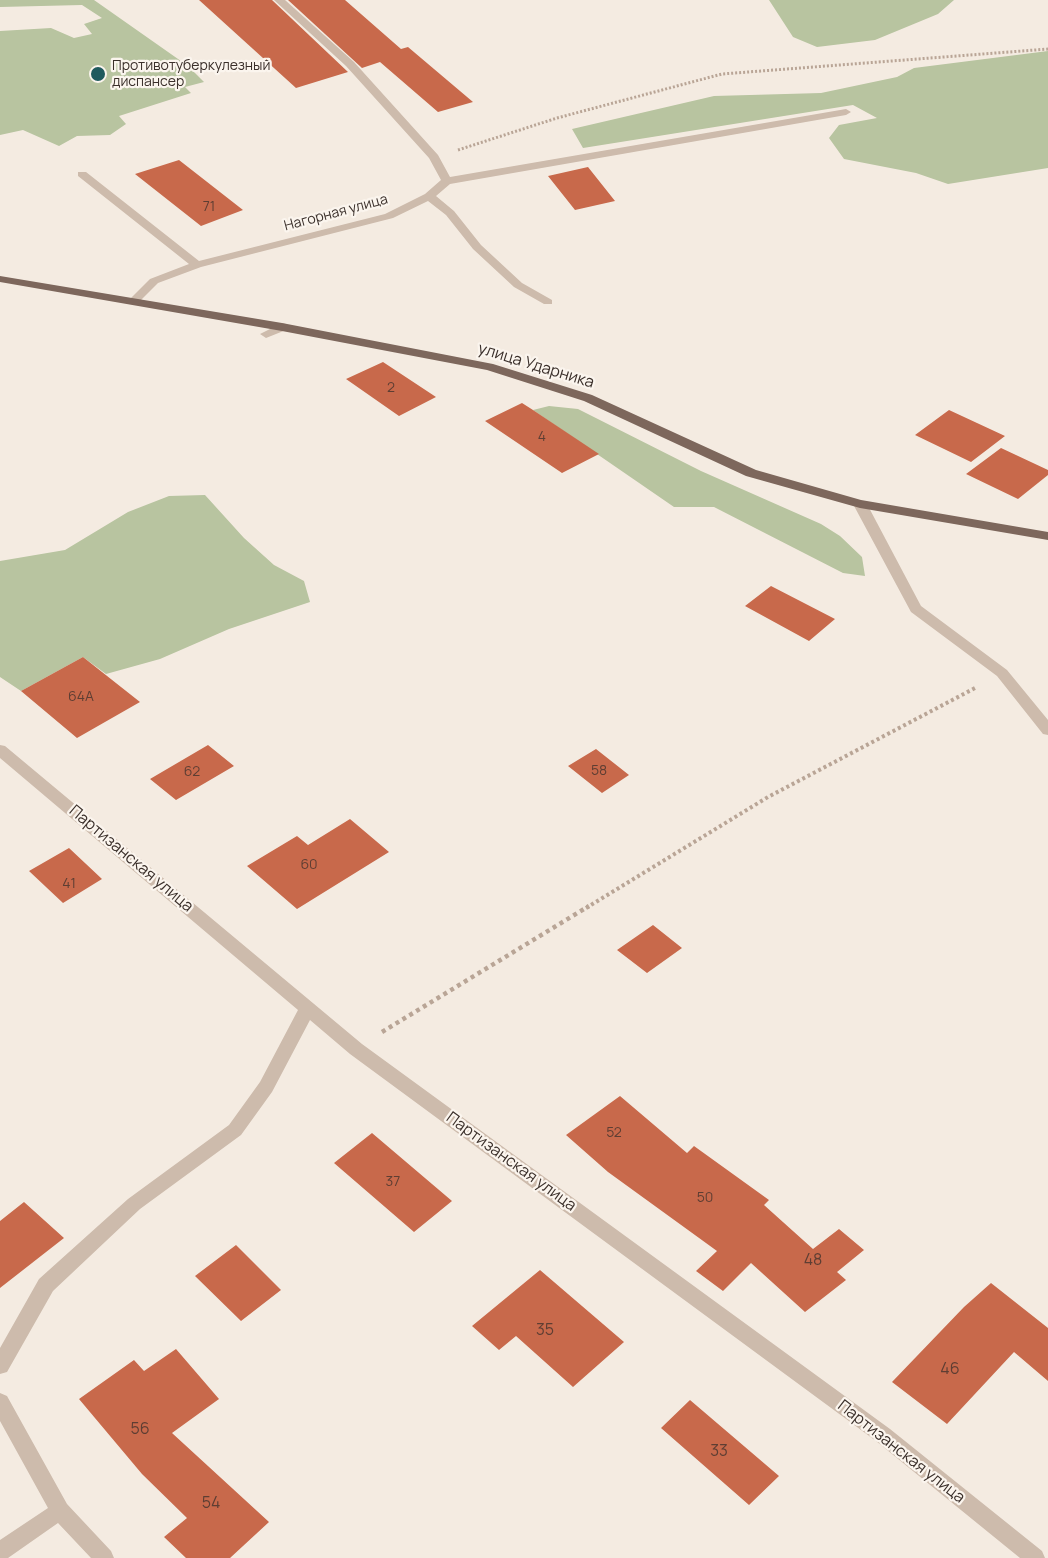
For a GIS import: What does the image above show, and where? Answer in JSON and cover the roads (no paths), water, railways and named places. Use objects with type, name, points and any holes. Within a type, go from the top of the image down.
[{"type":"main road","name":"улица Ударника","points":[[0,279],[85,295],[135,300],[489,367],[588,398],[751,473],[860,504],[1048,536]]},
{"type":"street","points":[[279,0],[350,64],[434,157],[447,181],[846,112]]},
{"type":"street","points":[[82,174],[197,265]]},
{"type":"street","name":"Нагорная улица","points":[[135,300],[154,281],[197,265],[388,216],[429,196],[447,181]]},
{"type":"street","points":[[429,196],[450,213],[477,247],[518,285],[548,302]]},
{"type":"street","points":[[266,333],[282,327]]},
{"type":"street","points":[[860,504],[916,609],[1002,673],[1048,730]]},
{"type":"street","name":"Партизанская улица","points":[[0,750],[356,1048],[884,1436],[1035,1558]]},
{"type":"street","points":[[0,1366],[46,1285],[134,1204],[235,1130],[266,1087],[308,1007]]},
{"type":"street","points":[[0,1402],[60,1510],[104,1558]]},
{"type":"street","points":[[0,1552],[60,1510]]},
{"type":"place","name":"Противотуберкулезный диспансер","points":[[98,74]]}]
